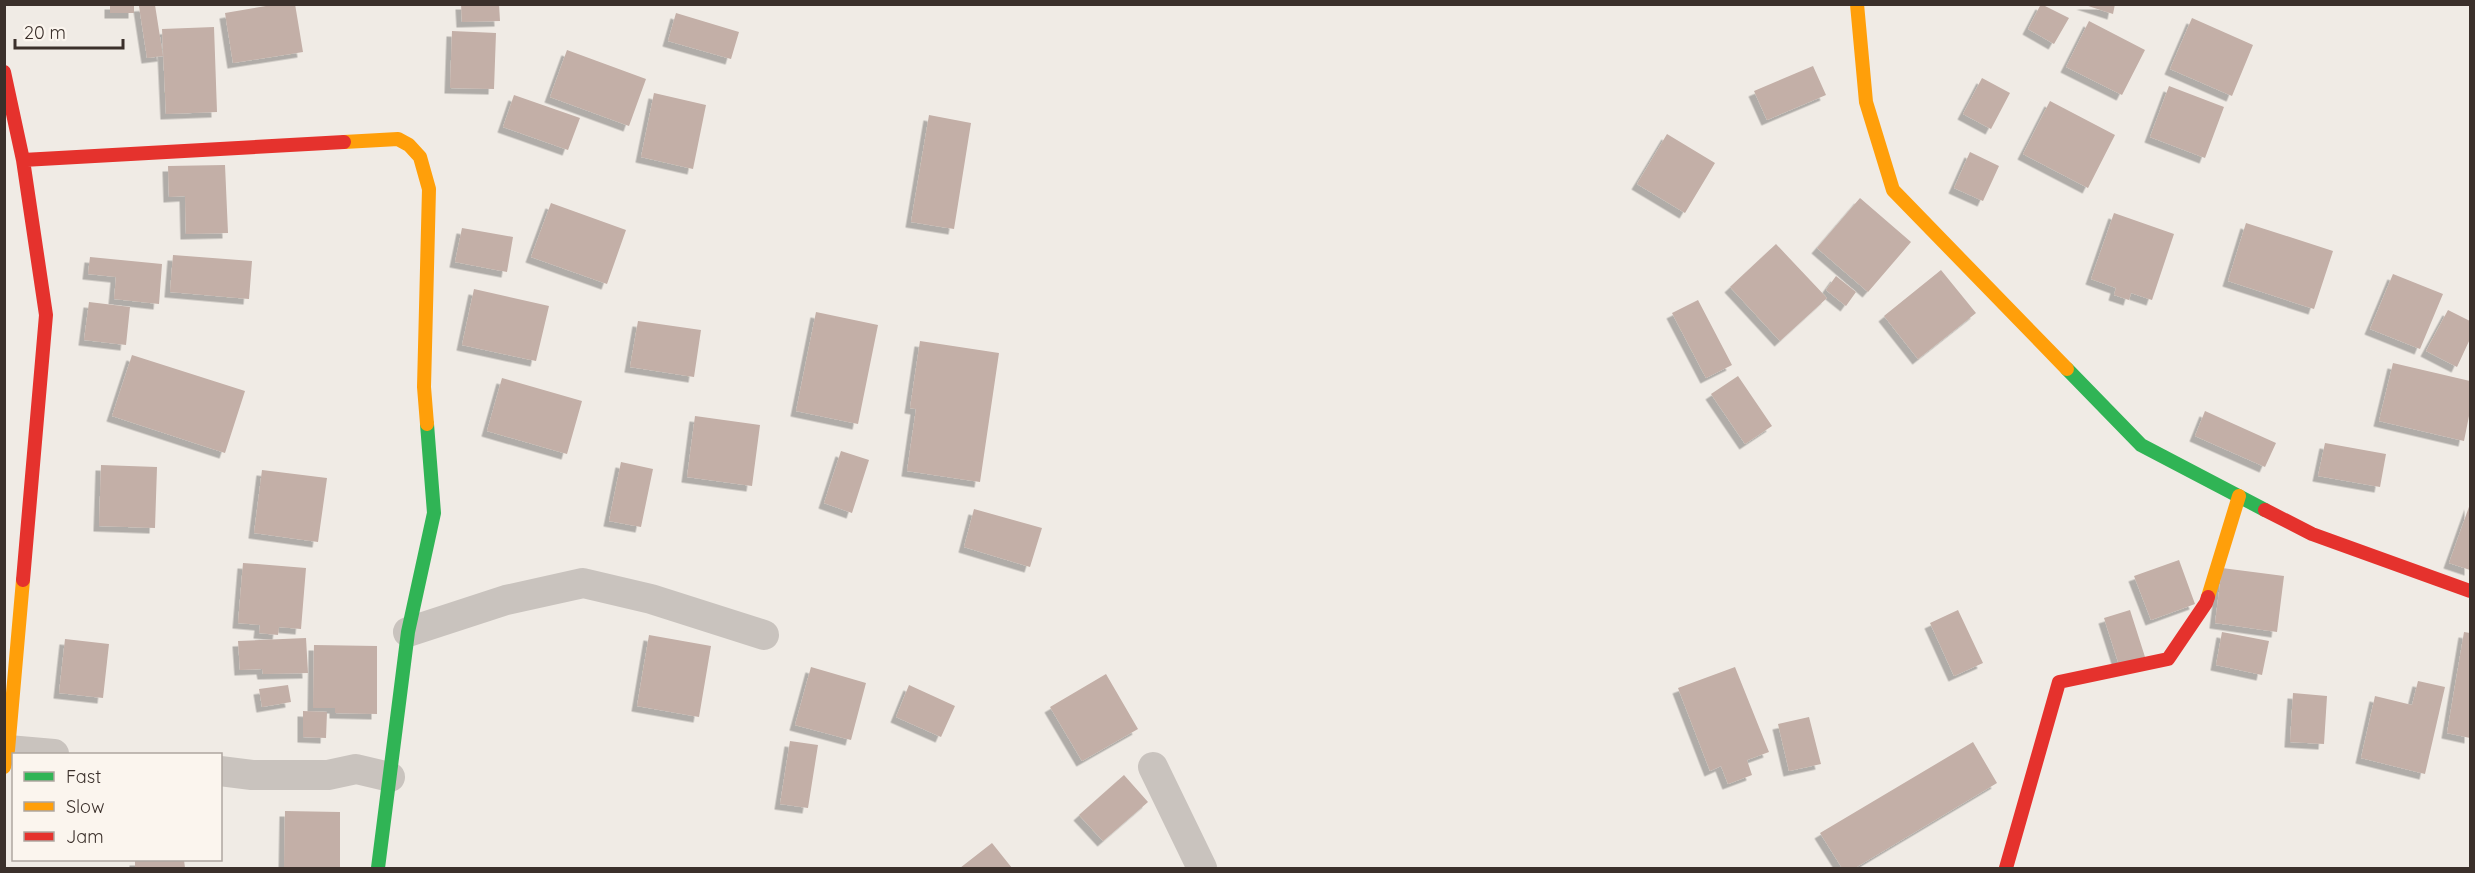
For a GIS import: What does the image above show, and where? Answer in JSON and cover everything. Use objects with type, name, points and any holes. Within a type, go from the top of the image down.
[{"type":"street","points":[[1857,4],[1866,102],[1893,190],[2141,445],[2312,534],[2470,591]]},
{"type":"street","points":[[4,72],[23,159],[46,315],[6,758]]},
{"type":"street","points":[[23,159],[398,139],[409,145],[420,157],[429,189],[424,387],[434,513],[408,632],[378,868]]},
{"type":"street","points":[[2006,868],[2059,682],[2168,659],[2206,603],[2239,496]]},
{"type":"street","points":[[408,632],[506,600],[583,583],[651,599],[764,635]]},
{"type":"street","points":[[1153,767],[1202,868]]},
{"type":"street","points":[[222,771],[252,775],[328,775],[356,769],[390,777]]},
{"type":"building","points":[[110,4],[134,4],[134,13],[110,13]]},
{"type":"building","points":[[278,4],[295,4],[303,52],[233,63],[225,13]]},
{"type":"building","points":[[461,4],[499,4],[500,21],[462,22]]},
{"type":"building","points":[[2041,4],[2069,18],[2054,44],[2028,29]]},
{"type":"building","points":[[2082,4],[2115,4],[2113,14]]},
{"type":"building","points":[[155,5],[163,56],[147,58],[139,6]]},
{"type":"building","points":[[676,13],[739,32],[731,59],[668,41]]},
{"type":"building","points":[[2192,18],[2253,45],[2232,96],[2170,69]]},
{"type":"building","points":[[2089,21],[2145,50],[2122,95],[2066,67]]},
{"type":"building","points":[[214,27],[217,112],[166,114],[162,29]]},
{"type":"building","points":[[452,31],[496,33],[494,89],[450,88]]},
{"type":"building","points":[[567,50],[646,79],[629,126],[550,97]]},
{"type":"building","points":[[1813,66],[1826,95],[1767,120],[1754,91]]},
{"type":"building","points":[[1982,78],[2010,93],[1991,129],[1963,114]]},
{"type":"building","points":[[2169,86],[2224,107],[2205,158],[2150,137]]},
{"type":"building","points":[[654,93],[706,105],[693,169],[641,157]]},
{"type":"building","points":[[514,95],[580,118],[568,150],[503,127]]},
{"type":"building","points":[[2050,101],[2115,135],[2088,188],[2023,154]]},
{"type":"building","points":[[929,115],[971,123],[954,229],[911,222]]},
{"type":"building","points":[[1667,134],[1715,163],[1685,213],[1637,184]]},
{"type":"building","points":[[1970,152],[1999,166],[1983,201],[1954,188]]},
{"type":"building","points":[[225,165],[228,233],[186,234],[185,196],[169,197],[168,166]]},
{"type":"building","points":[[1860,198],[1911,242],[1868,292],[1817,248]]},
{"type":"building","points":[[551,203],[626,230],[607,284],[531,257]]},
{"type":"building","points":[[2114,213],[2174,234],[2152,300],[2131,293],[2129,300],[2114,295],[2116,288],[2091,279]]},
{"type":"building","points":[[2246,223],[2333,251],[2314,309],[2228,281]]},
{"type":"building","points":[[462,228],[513,237],[507,272],[455,262]]},
{"type":"building","points":[[1776,244],[1827,298],[1780,341],[1730,287]]},
{"type":"building","points":[[173,255],[252,261],[249,299],[170,292]]},
{"type":"building","points":[[90,257],[162,264],[159,304],[114,299],[116,277],[88,274]]},
{"type":"building","points":[[1941,270],[1976,313],[1918,359],[1884,316]]},
{"type":"building","points":[[2393,274],[2443,294],[2420,349],[2370,329]]},
{"type":"building","points":[[1836,276],[1856,292],[1846,306],[1826,290]]},
{"type":"building","points":[[474,289],[549,306],[536,361],[462,345]]},
{"type":"building","points":[[1698,300],[1732,365],[1706,378],[1672,313]]},
{"type":"building","points":[[89,302],[130,307],[126,345],[84,340]]},
{"type":"building","points":[[2448,310],[2470,321],[2470,339],[2457,367],[2426,351]]},
{"type":"building","points":[[816,312],[878,325],[858,424],[796,411]]},
{"type":"building","points":[[638,321],[701,330],[694,377],[630,367]]},
{"type":"building","points":[[920,341],[999,353],[980,482],[907,471],[916,409],[910,408]]},
{"type":"building","points":[[132,355],[245,391],[225,453],[112,416]]},
{"type":"building","points":[[2393,363],[2470,381],[2470,411],[2464,441],[2379,421]]},
{"type":"building","points":[[1738,376],[1772,426],[1745,444],[1711,394]]},
{"type":"building","points":[[502,378],[582,401],[567,454],[487,431]]},
{"type":"building","points":[[2205,411],[2276,443],[2265,467],[2195,436]]},
{"type":"building","points":[[695,416],[760,425],[752,486],[687,477]]},
{"type":"building","points":[[2325,443],[2386,454],[2380,487],[2318,476]]},
{"type":"building","points":[[841,451],[869,460],[852,513],[824,503]]},
{"type":"building","points":[[621,462],[653,469],[641,527],[609,521]]},
{"type":"building","points":[[101,465],[157,467],[155,528],[99,526]]},
{"type":"building","points":[[262,470],[327,478],[318,542],[254,533]]},
{"type":"building","points":[[2470,504],[2470,570],[2449,563]]},
{"type":"building","points":[[974,509],[1042,528],[1030,567],[964,547]]},
{"type":"building","points":[[2179,560],[2195,604],[2151,620],[2134,576]]},
{"type":"building","points":[[243,563],[306,568],[301,629],[279,627],[278,635],[259,633],[260,625],[238,623]]},
{"type":"building","points":[[2222,568],[2284,576],[2277,632],[2215,623]]},
{"type":"building","points":[[1958,610],[1983,663],[1954,676],[1930,623]]},
{"type":"building","points":[[2130,610],[2145,657],[2119,665],[2104,618]]},
{"type":"building","points":[[2222,632],[2269,641],[2262,675],[2216,665]]},
{"type":"building","points":[[2464,632],[2470,633],[2470,738],[2447,733]]},
{"type":"building","points":[[649,635],[711,646],[699,717],[637,706]]},
{"type":"building","points":[[306,638],[308,673],[263,674],[262,669],[240,670],[238,641]]},
{"type":"building","points":[[65,639],[109,644],[103,698],[59,693]]},
{"type":"building","points":[[314,645],[377,646],[377,714],[335,713],[335,708],[313,708]]},
{"type":"building","points":[[811,667],[866,683],[851,740],[795,725]]},
{"type":"building","points":[[1735,667],[1769,752],[1747,760],[1752,775],[1728,784],[1721,766],[1710,771],[1678,688]]},
{"type":"building","points":[[1106,674],[1138,729],[1082,761],[1050,707]]},
{"type":"building","points":[[2418,681],[2445,687],[2425,774],[2361,758],[2375,696],[2412,705]]},
{"type":"building","points":[[288,685],[291,702],[262,707],[259,689]]},
{"type":"building","points":[[909,685],[955,706],[941,737],[896,717]]},
{"type":"building","points":[[2293,693],[2327,696],[2324,744],[2290,742]]},
{"type":"building","points":[[303,711],[327,712],[326,738],[303,737]]},
{"type":"building","points":[[1809,717],[1821,764],[1789,771],[1778,724]]},
{"type":"building","points":[[790,741],[818,745],[808,808],[780,804]]},
{"type":"building","points":[[1973,742],[1997,783],[1855,868],[1842,868],[1820,833]]},
{"type":"building","points":[[1124,775],[1148,802],[1103,841],[1079,815]]},
{"type":"building","points":[[285,811],[340,812],[340,868],[284,868]]},
{"type":"building","points":[[992,843],[1012,868],[960,868]]},
{"type":"building","points":[[135,861],[184,861],[185,868],[135,868]]},
{"type":"traffic: fast","points":[[2067,369],[2141,445],[2265,510]]},
{"type":"traffic: fast","points":[[378,868],[408,632],[434,513],[427,424]]},
{"type":"traffic: slow","points":[[1857,4],[1866,102],[1893,190],[2067,369]]},
{"type":"traffic: slow","points":[[344,142],[398,139],[409,145],[420,157],[429,189],[424,387],[427,424]]},
{"type":"traffic: slow","points":[[2208,597],[2239,496]]},
{"type":"traffic: slow","points":[[4,767],[8,750],[23,580]]},
{"type":"traffic: jam","points":[[4,72],[23,160],[46,315],[23,580]]},
{"type":"traffic: jam","points":[[23,160],[344,142]]},
{"type":"traffic: jam","points":[[2265,510],[2312,534],[2470,591]]},
{"type":"traffic: jam","points":[[2006,868],[2059,682],[2168,659],[2208,597]]}]
